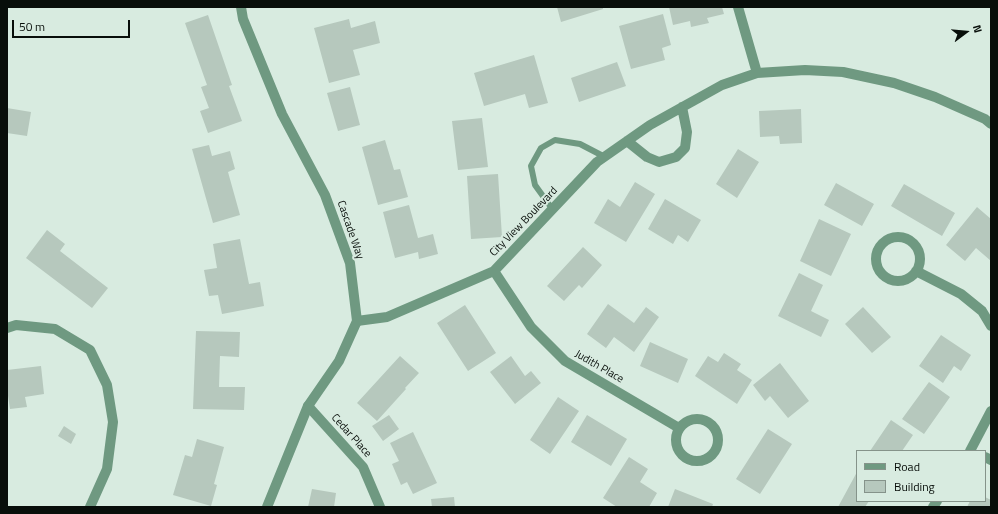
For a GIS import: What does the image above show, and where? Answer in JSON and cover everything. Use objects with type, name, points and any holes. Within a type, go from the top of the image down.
[{"type":"street","name":"Cascade Way","points":[[241,7],[243,19],[282,114],[325,195],[350,263],[357,321]]},
{"type":"street","points":[[738,7],[757,74]]},
{"type":"street","name":"City View Boulevard","points":[[357,321],[388,317],[494,271],[597,162],[650,125],[682,107],[722,85],[757,74],[805,70],[843,72],[894,83],[935,97],[985,119],[991,124]]},
{"type":"street","points":[[628,141],[647,157],[659,162],[676,157],[685,148],[687,132],[682,107]]},
{"type":"street","points":[[891,238],[905,238],[914,244],[918,250],[920,258],[916,271],[909,278],[900,281],[888,279],[879,270],[876,263],[878,248],[891,238]]},
{"type":"street","name":"Judith Place","points":[[494,271],[531,327],[565,361],[679,428]]},
{"type":"street","points":[[916,271],[961,294],[982,311],[991,326]]},
{"type":"street","points":[[267,507],[308,406],[339,361],[357,321]]},
{"type":"street","points":[[7,328],[16,325],[55,329],[90,350],[107,385],[112,422],[107,469],[90,507]]},
{"type":"street","name":"Cedar Place","points":[[308,406],[363,467],[380,507]]},
{"type":"street","points":[[972,450],[991,411]]},
{"type":"street","points":[[698,418],[707,421],[713,426],[717,433],[718,441],[714,454],[704,461],[695,462],[688,460],[679,453],[676,446],[675,435],[679,428],[690,419],[698,418]]},
{"type":"lane","points":[[553,210],[535,185],[532,166],[541,148],[555,140],[580,144],[605,157]]},
{"type":"building","points":[[557,7],[603,7],[603,9],[561,22]]},
{"type":"building","points":[[669,7],[722,7],[724,14],[707,18],[709,23],[691,27],[690,21],[673,25]]},
{"type":"building","points":[[663,14],[671,45],[662,48],[665,60],[631,69],[619,26]]},
{"type":"building","points":[[208,15],[232,85],[229,86],[242,121],[208,133],[200,111],[209,108],[201,87],[207,85],[185,23]]},
{"type":"building","points":[[349,19],[351,28],[375,21],[380,43],[353,50],[360,75],[329,83],[314,28]]},
{"type":"building","points":[[534,55],[548,103],[529,108],[525,94],[484,106],[474,73]]},
{"type":"building","points":[[617,62],[626,86],[579,102],[571,78]]},
{"type":"building","points":[[350,87],[360,125],[338,131],[327,93]]},
{"type":"building","points":[[7,108],[31,112],[27,136],[7,133]]},
{"type":"building","points":[[801,109],[802,143],[780,144],[779,136],[760,137],[759,111]]},
{"type":"building","points":[[482,118],[488,167],[458,170],[452,121]]},
{"type":"building","points":[[385,140],[394,170],[400,169],[408,197],[378,205],[362,147]]},
{"type":"building","points":[[209,145],[212,156],[230,151],[235,169],[228,172],[240,215],[213,223],[192,149]]},
{"type":"building","points":[[738,149],[759,162],[737,198],[716,184]]},
{"type":"building","points":[[498,174],[502,237],[471,239],[467,176]]},
{"type":"building","points":[[635,182],[655,194],[626,242],[594,223],[608,199],[620,207]]},
{"type":"building","points":[[836,183],[874,204],[862,226],[824,205]]},
{"type":"building","points":[[904,184],[955,213],[942,236],[891,206]]},
{"type":"building","points":[[665,199],[701,220],[688,242],[678,235],[673,244],[648,229]]},
{"type":"building","points":[[409,205],[418,238],[433,234],[438,254],[419,259],[418,252],[395,258],[383,212]]},
{"type":"building","points":[[977,207],[991,219],[991,261],[976,248],[965,261],[946,245]]},
{"type":"building","points":[[819,219],[851,234],[831,276],[800,261]]},
{"type":"building","points":[[47,230],[65,244],[60,251],[108,288],[92,308],[26,258]]},
{"type":"building","points":[[240,239],[249,284],[260,282],[264,306],[222,314],[218,295],[209,296],[204,270],[217,268],[213,244]]},
{"type":"building","points":[[583,247],[602,265],[582,288],[579,285],[564,301],[547,286]]},
{"type":"building","points":[[799,273],[823,285],[811,311],[829,320],[821,337],[778,316]]},
{"type":"building","points":[[608,304],[634,323],[646,307],[659,317],[634,352],[614,337],[606,348],[587,334]]},
{"type":"building","points":[[465,305],[496,353],[468,371],[437,323]]},
{"type":"building","points":[[863,307],[891,337],[872,353],[845,324]]},
{"type":"building","points":[[196,331],[240,332],[239,357],[220,356],[219,387],[245,387],[244,410],[193,409]]},
{"type":"building","points":[[941,335],[971,355],[961,371],[954,366],[943,383],[919,366]]},
{"type":"building","points":[[650,342],[688,359],[678,383],[640,366]]},
{"type":"building","points":[[724,353],[741,364],[737,370],[752,380],[737,404],[695,376],[708,356],[718,362]]},
{"type":"building","points":[[400,356],[419,373],[377,421],[357,403]]},
{"type":"building","points":[[511,356],[525,376],[531,371],[541,383],[515,404],[490,372]]},
{"type":"building","points":[[780,363],[809,401],[788,418],[770,396],[765,401],[753,385]]},
{"type":"building","points":[[41,366],[44,394],[25,397],[27,407],[10,409],[7,389],[7,370]]},
{"type":"building","points":[[929,382],[950,397],[924,434],[902,419]]},
{"type":"building","points":[[558,397],[579,411],[550,454],[530,440]]},
{"type":"building","points":[[389,415],[399,429],[383,441],[372,426]]},
{"type":"building","points":[[587,415],[627,439],[611,466],[571,442]]},
{"type":"building","points":[[891,420],[913,435],[903,450],[871,450]]},
{"type":"building","points":[[64,426],[76,434],[71,444],[58,436]]},
{"type":"building","points":[[768,429],[792,444],[760,494],[736,479]]},
{"type":"building","points":[[413,432],[437,483],[413,494],[407,482],[401,485],[392,464],[399,461],[390,443]]},
{"type":"building","points":[[197,439],[224,447],[214,484],[217,485],[211,506],[173,495],[185,455],[192,457]]},
{"type":"building","points":[[629,457],[648,469],[640,482],[657,493],[649,507],[617,507],[603,498]]},
{"type":"building","points":[[856,474],[856,502],[868,502],[865,507],[838,507]]},
{"type":"building","points":[[312,489],[336,493],[334,507],[308,507]]},
{"type":"building","points":[[675,489],[713,504],[712,507],[668,507]]},
{"type":"building","points":[[454,497],[455,507],[432,507],[431,499]]},
{"type":"building","points":[[986,498],[991,500],[991,507],[967,507],[970,502],[986,502]]}]
